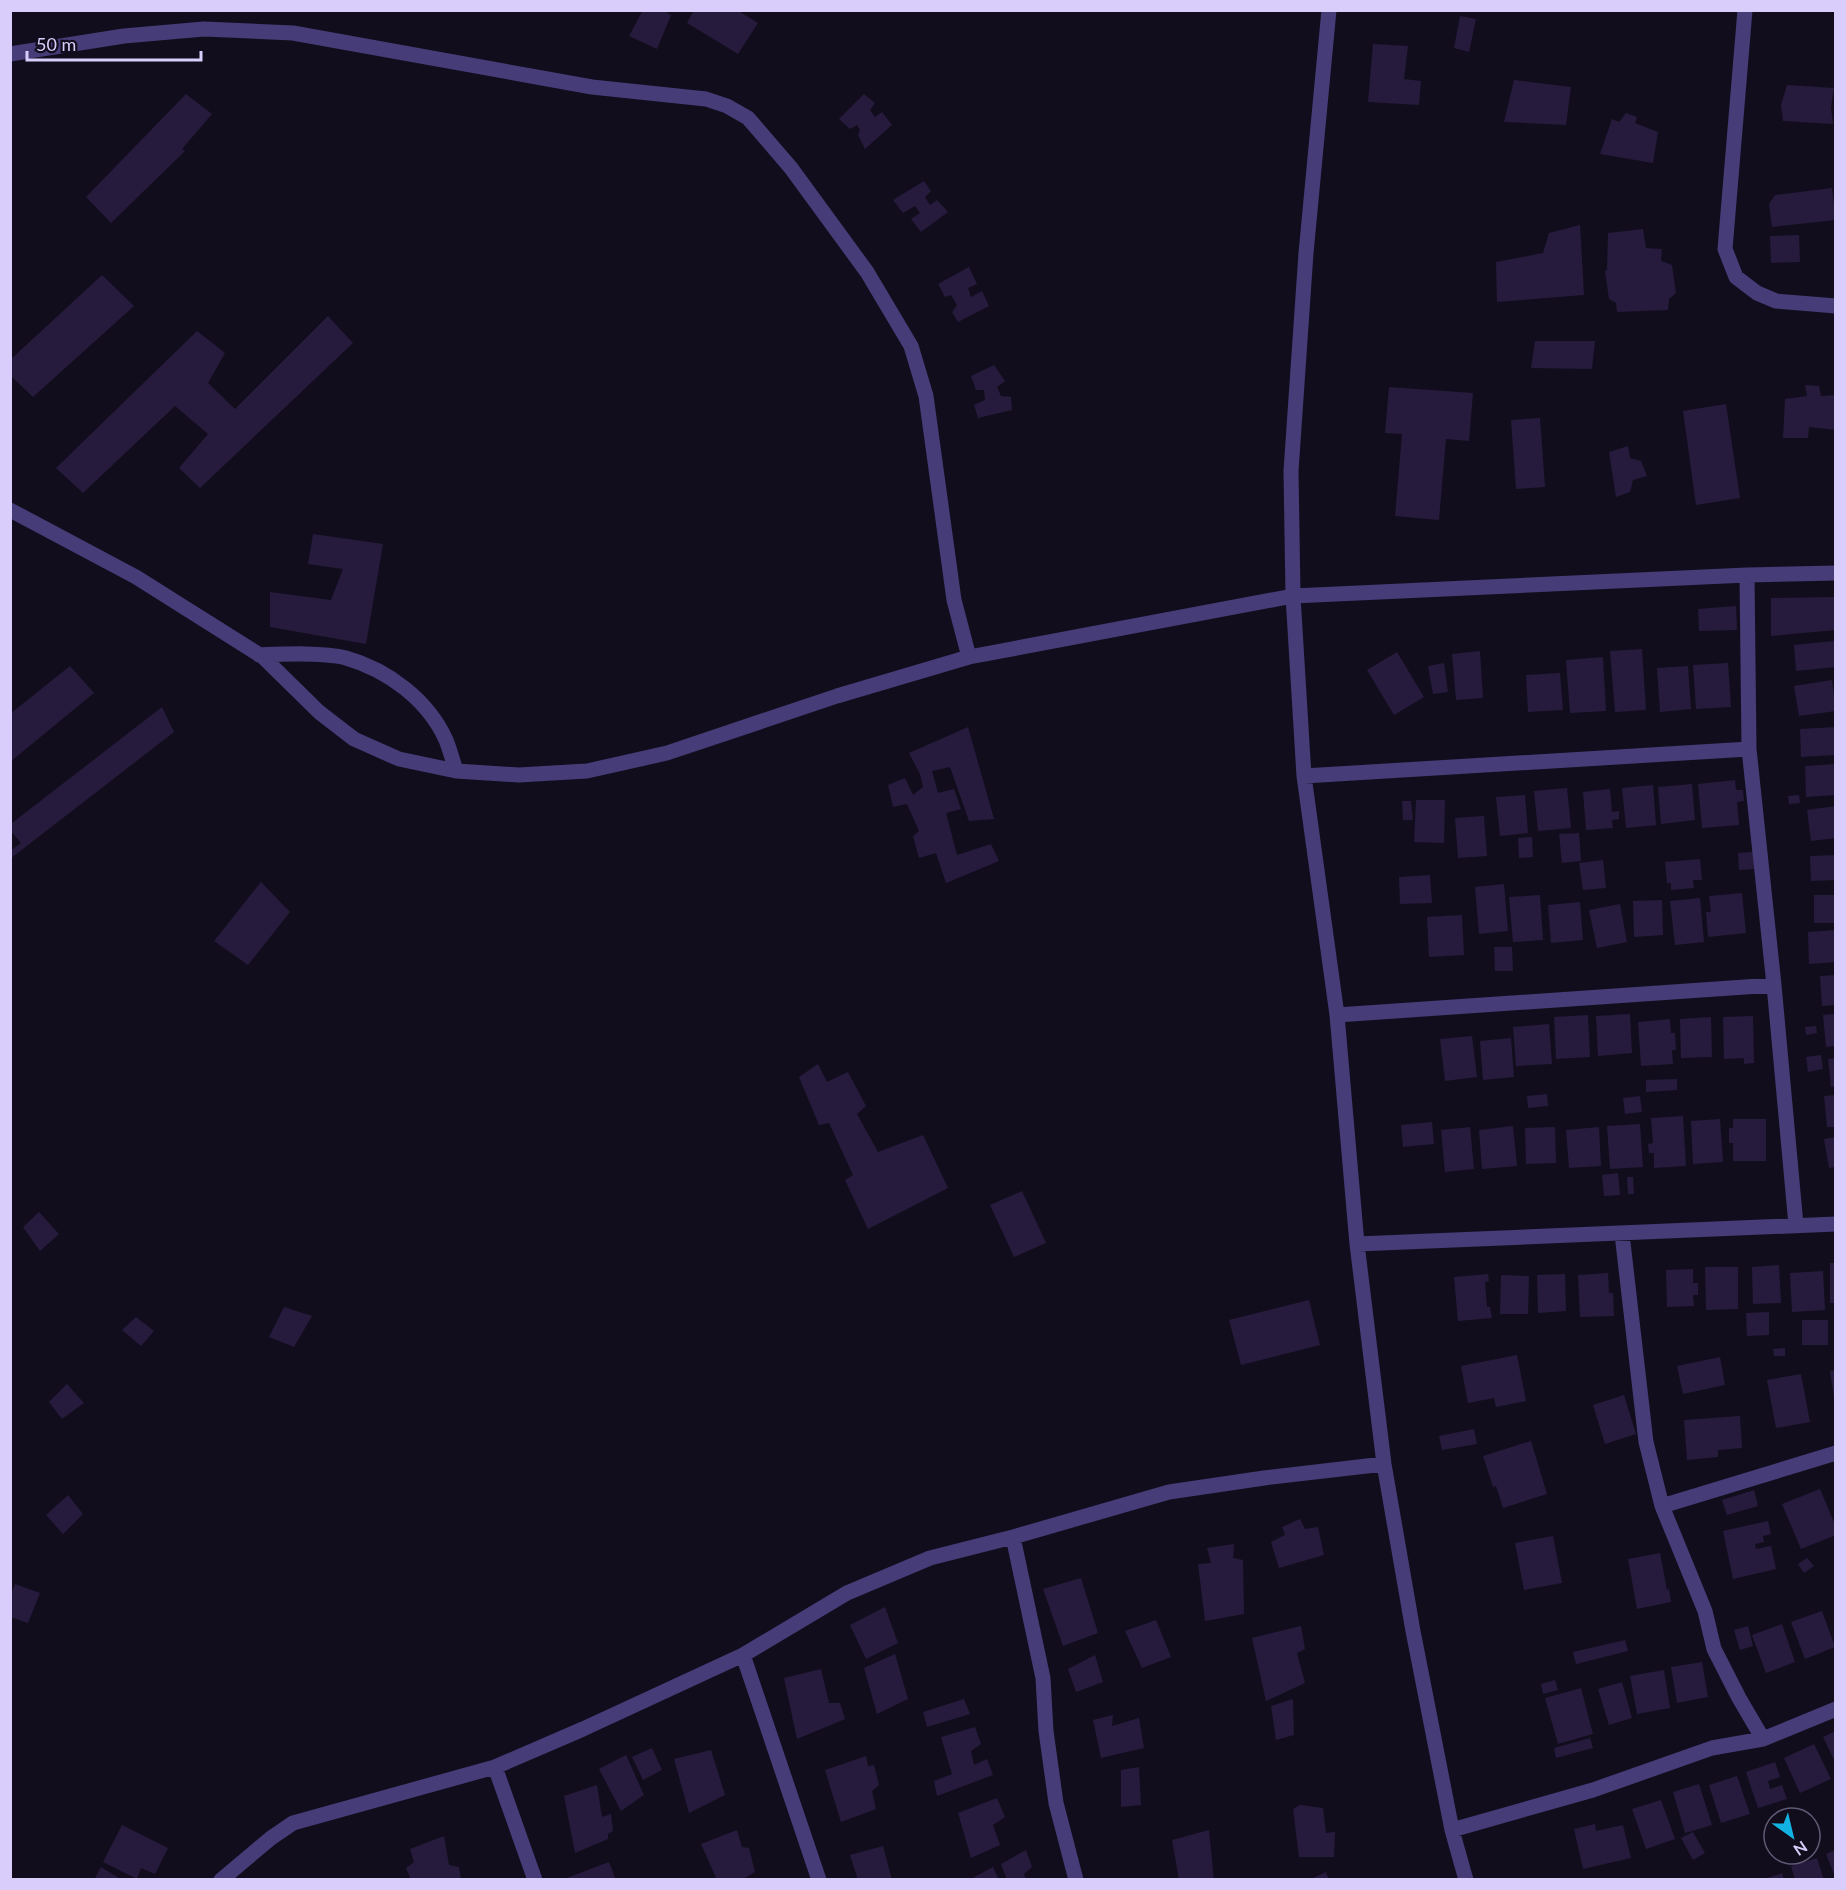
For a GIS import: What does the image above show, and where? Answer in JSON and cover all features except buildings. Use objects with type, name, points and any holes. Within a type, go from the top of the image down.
[{"type":"street","points":[[1329,10],[1298,352],[1291,471],[1293,596],[1304,776],[1337,1015],[1357,1244],[1384,1464],[1413,1632],[1452,1830],[1466,1880]]},
{"type":"street","points":[[1745,10],[1725,249],[1736,277],[1757,293],[1776,301],[1836,306]]},
{"type":"street","points":[[10,54],[124,36],[204,29],[293,33],[592,87],[706,99],[727,106],[748,118],[791,168],[867,272],[911,346],[926,396],[954,600],[969,657]]},
{"type":"street","points":[[10,510],[136,578],[259,655],[288,680],[319,712],[354,739],[399,759],[456,771],[519,775],[587,771],[667,753],[837,696],[969,657],[1293,596],[1836,573]]},
{"type":"street","points":[[1747,575],[1749,749],[1796,1225]]},
{"type":"street","points":[[259,655],[288,653],[344,658],[384,672],[416,698],[439,727],[456,771]]},
{"type":"street","points":[[1304,776],[1749,749]]},
{"type":"street","points":[[1337,1015],[1774,985]]},
{"type":"street","points":[[1357,1244],[1836,1224]]},
{"type":"street","points":[[1622,1234],[1646,1442],[1662,1506],[1705,1611],[1714,1648],[1763,1739]]},
{"type":"street","points":[[1662,1506],[1836,1453]]},
{"type":"street","points":[[221,1880],[271,1838],[293,1823],[495,1767],[583,1730],[743,1655],[847,1593],[930,1557],[1013,1537],[1169,1492],[1384,1464]]},
{"type":"street","points":[[1013,1537],[1043,1678],[1046,1731],[1056,1803],[1076,1880]]},
{"type":"street","points":[[743,1655],[819,1880]]},
{"type":"street","points":[[1452,1830],[1593,1790],[1712,1748],[1763,1739],[1836,1709]]},
{"type":"street","points":[[495,1767],[535,1880]]}]
